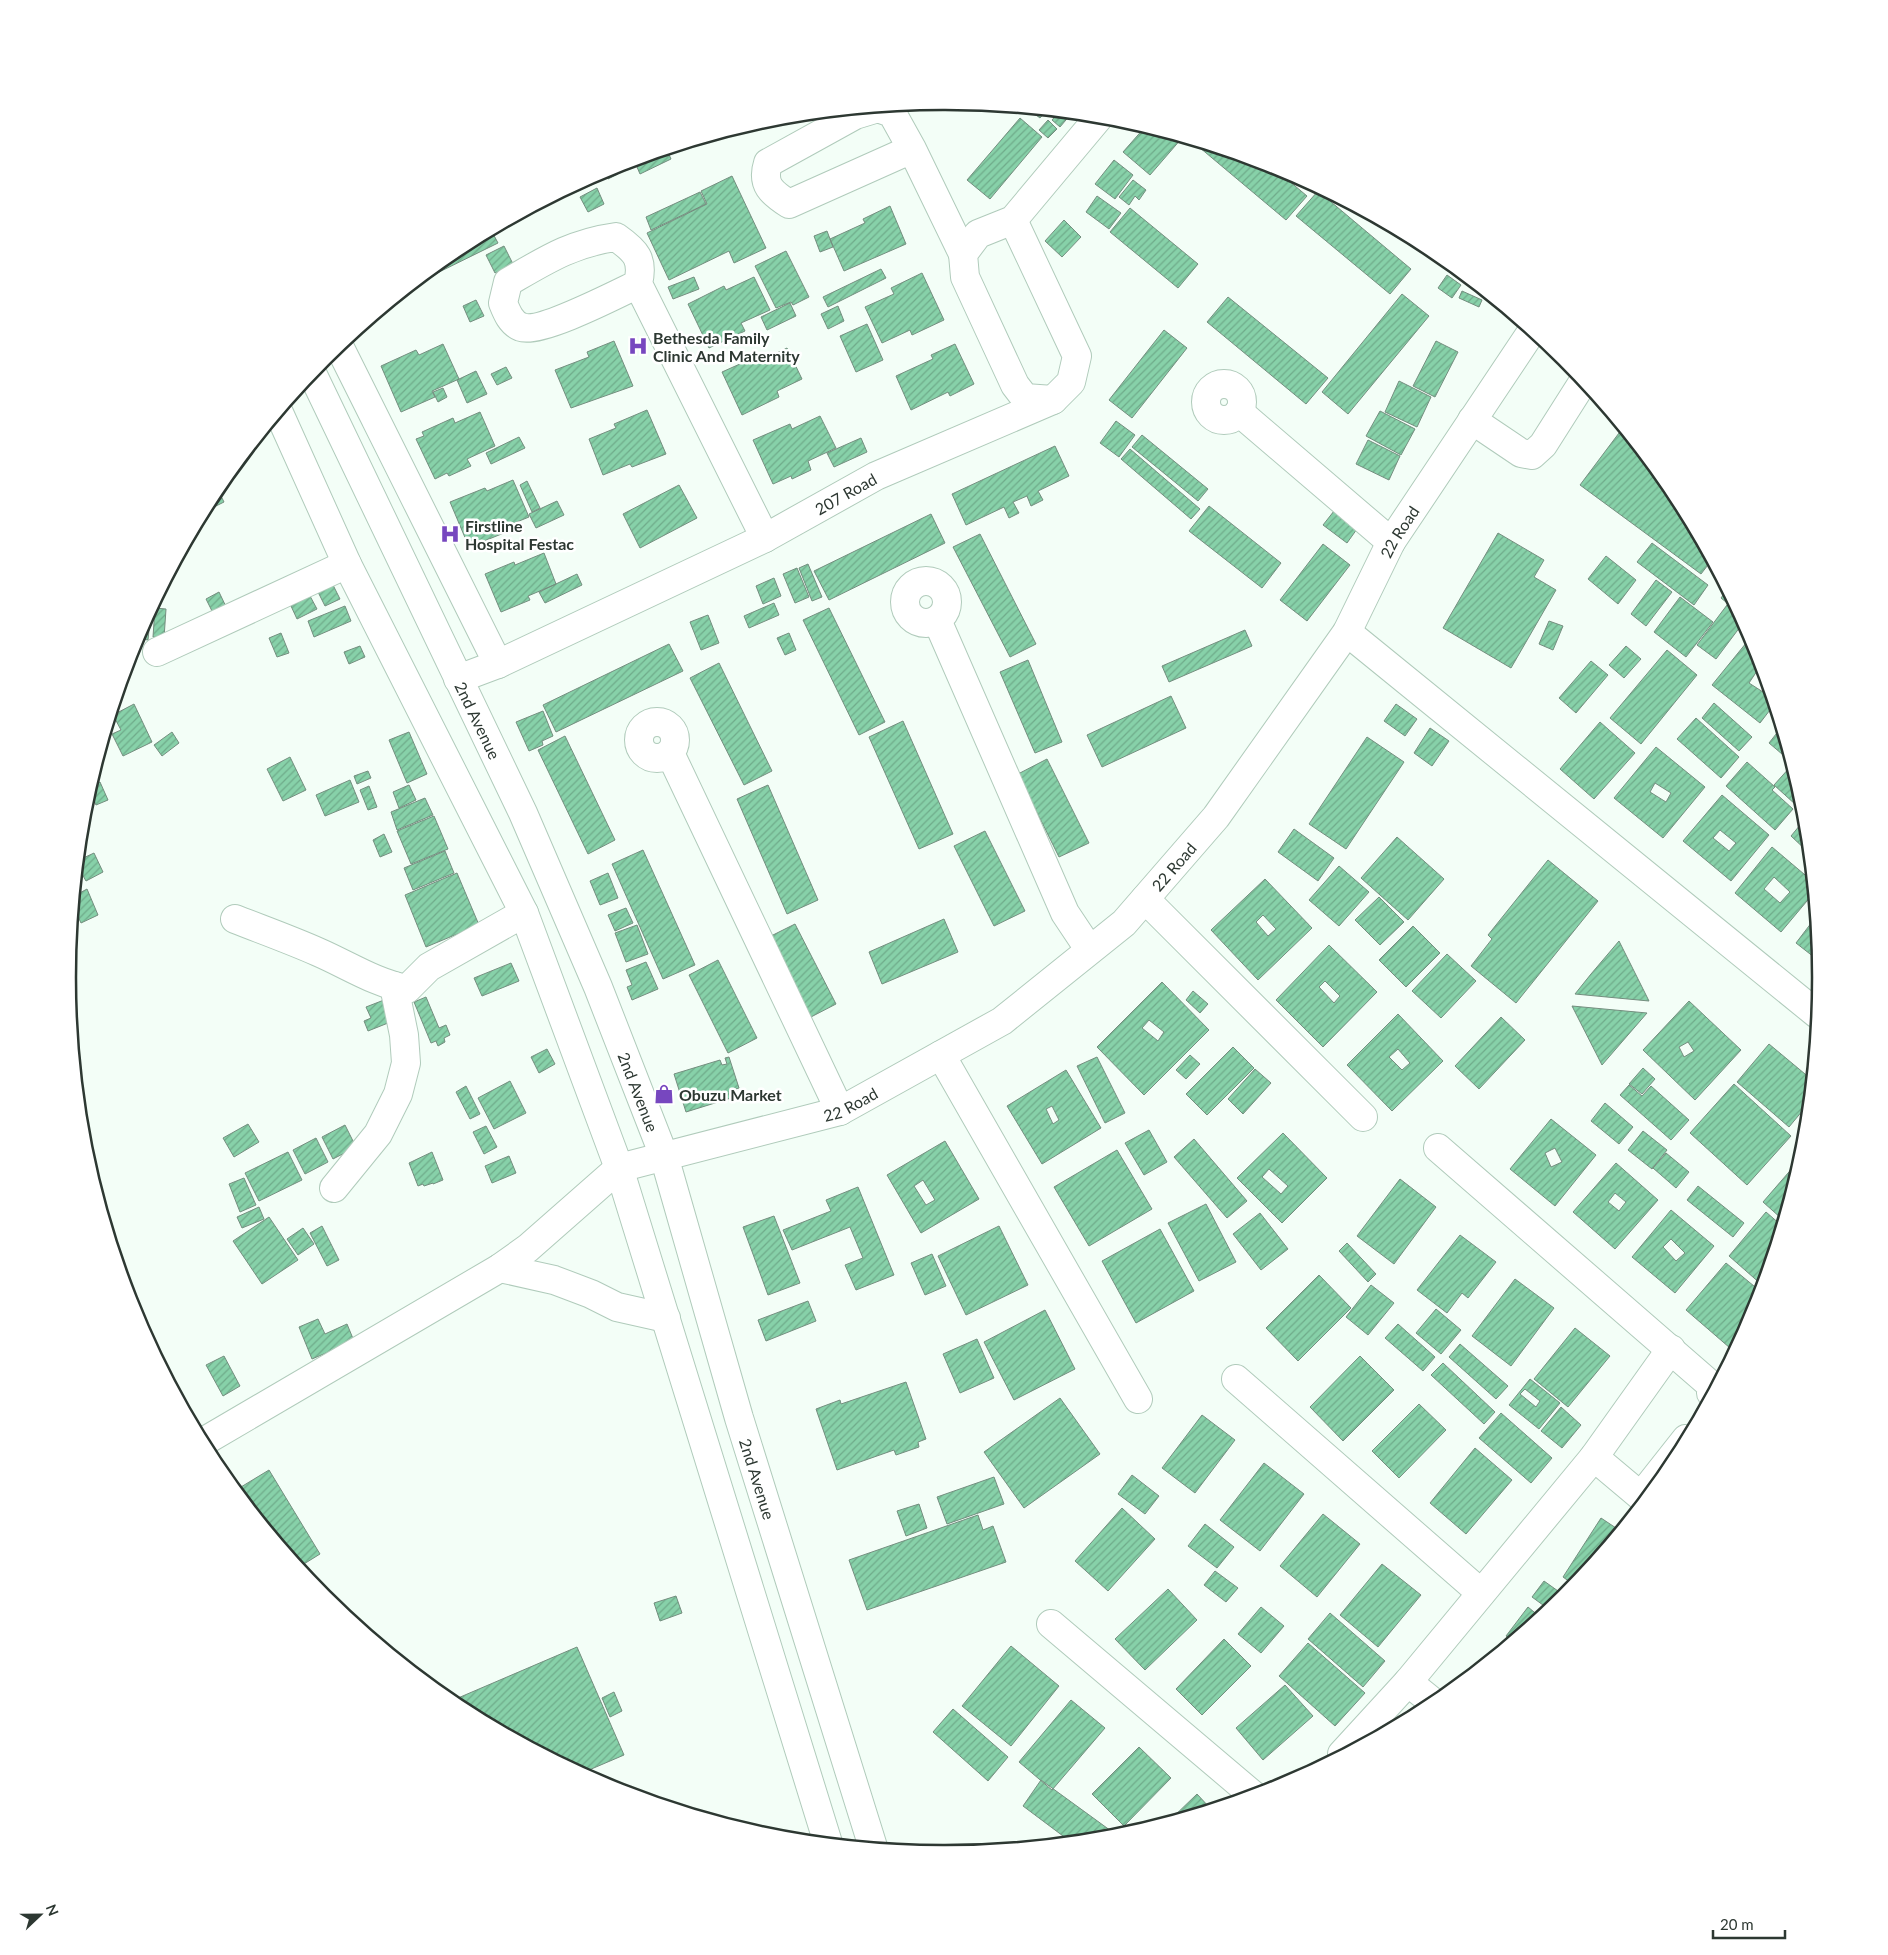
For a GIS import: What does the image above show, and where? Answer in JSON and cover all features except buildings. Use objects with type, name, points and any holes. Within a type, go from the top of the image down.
[{"type":"street","points":[[889,112],[892,113],[912,149],[964,254],[965,277],[1015,384],[1025,398],[1053,400]]},
{"type":"street","points":[[857,115],[768,163],[765,174],[773,194],[790,204],[912,149]]},
{"type":"street","points":[[964,254],[978,234],[1014,220],[1094,123]]},
{"type":"street","name":"207 Road","points":[[458,679],[498,664],[765,538],[876,476],[1053,400],[1071,382],[1077,356],[1014,220]]},
{"type":"street","points":[[638,284],[544,326],[522,328],[510,319],[503,304],[508,282],[550,257],[591,241],[616,237],[633,249],[641,270],[638,284],[765,538]]},
{"type":"street","name":"22 Road","points":[[619,1168],[840,1111],[1002,1021],[1089,949],[1124,923],[1216,817],[1347,632],[1391,542],[1528,336]]},
{"type":"street","points":[[342,353],[498,664]]},
{"type":"street","name":"2nd Avenue","points":[[315,380],[523,813],[594,978],[664,1156],[739,1418],[871,1842]]},
{"type":"street","points":[[1472,420],[1521,453],[1532,454],[1543,445],[1580,388]]},
{"type":"street","points":[[1240,412],[1391,542]]},
{"type":"street","points":[[281,418],[347,564],[524,913],[619,1168],[827,1837]]},
{"type":"street","points":[[157,652],[347,564]]},
{"type":"street","points":[[937,620],[1065,913],[1089,949]]},
{"type":"street","points":[[1347,632],[1811,1009]]},
{"type":"street","points":[[670,753],[840,1111]]},
{"type":"street","points":[[1145,898],[1363,1117]]},
{"type":"street","points":[[235,919],[311,949],[364,975],[407,989],[429,967],[524,913]]},
{"type":"street","points":[[334,1188],[378,1134],[398,1094],[406,1063],[404,1035],[394,986]]},
{"type":"street","points":[[941,1055],[1138,1399]]},
{"type":"street","points":[[1438,1148],[1710,1384]]},
{"type":"street","points":[[209,1439],[500,1268],[528,1248],[619,1168]]},
{"type":"street","points":[[500,1268],[554,1280],[592,1294],[617,1307],[666,1318]]},
{"type":"street","points":[[1352,1743],[1408,1682],[1594,1457],[1670,1349]]},
{"type":"street","points":[[1236,1378],[1481,1593]]},
{"type":"street","points":[[1594,1457],[1640,1495]]},
{"type":"street","points":[[1051,1624],[1247,1790]]},
{"type":"street","points":[[1408,1682],[1427,1698]]},
{"type":"place","name":"Bethesda Family Clinic And Maternity","points":[[638,346]]},
{"type":"place","name":"Firstline Hospital Festac","points":[[450,534]]},
{"type":"place","name":"Obuzu Market","points":[[664,1094]]}]
